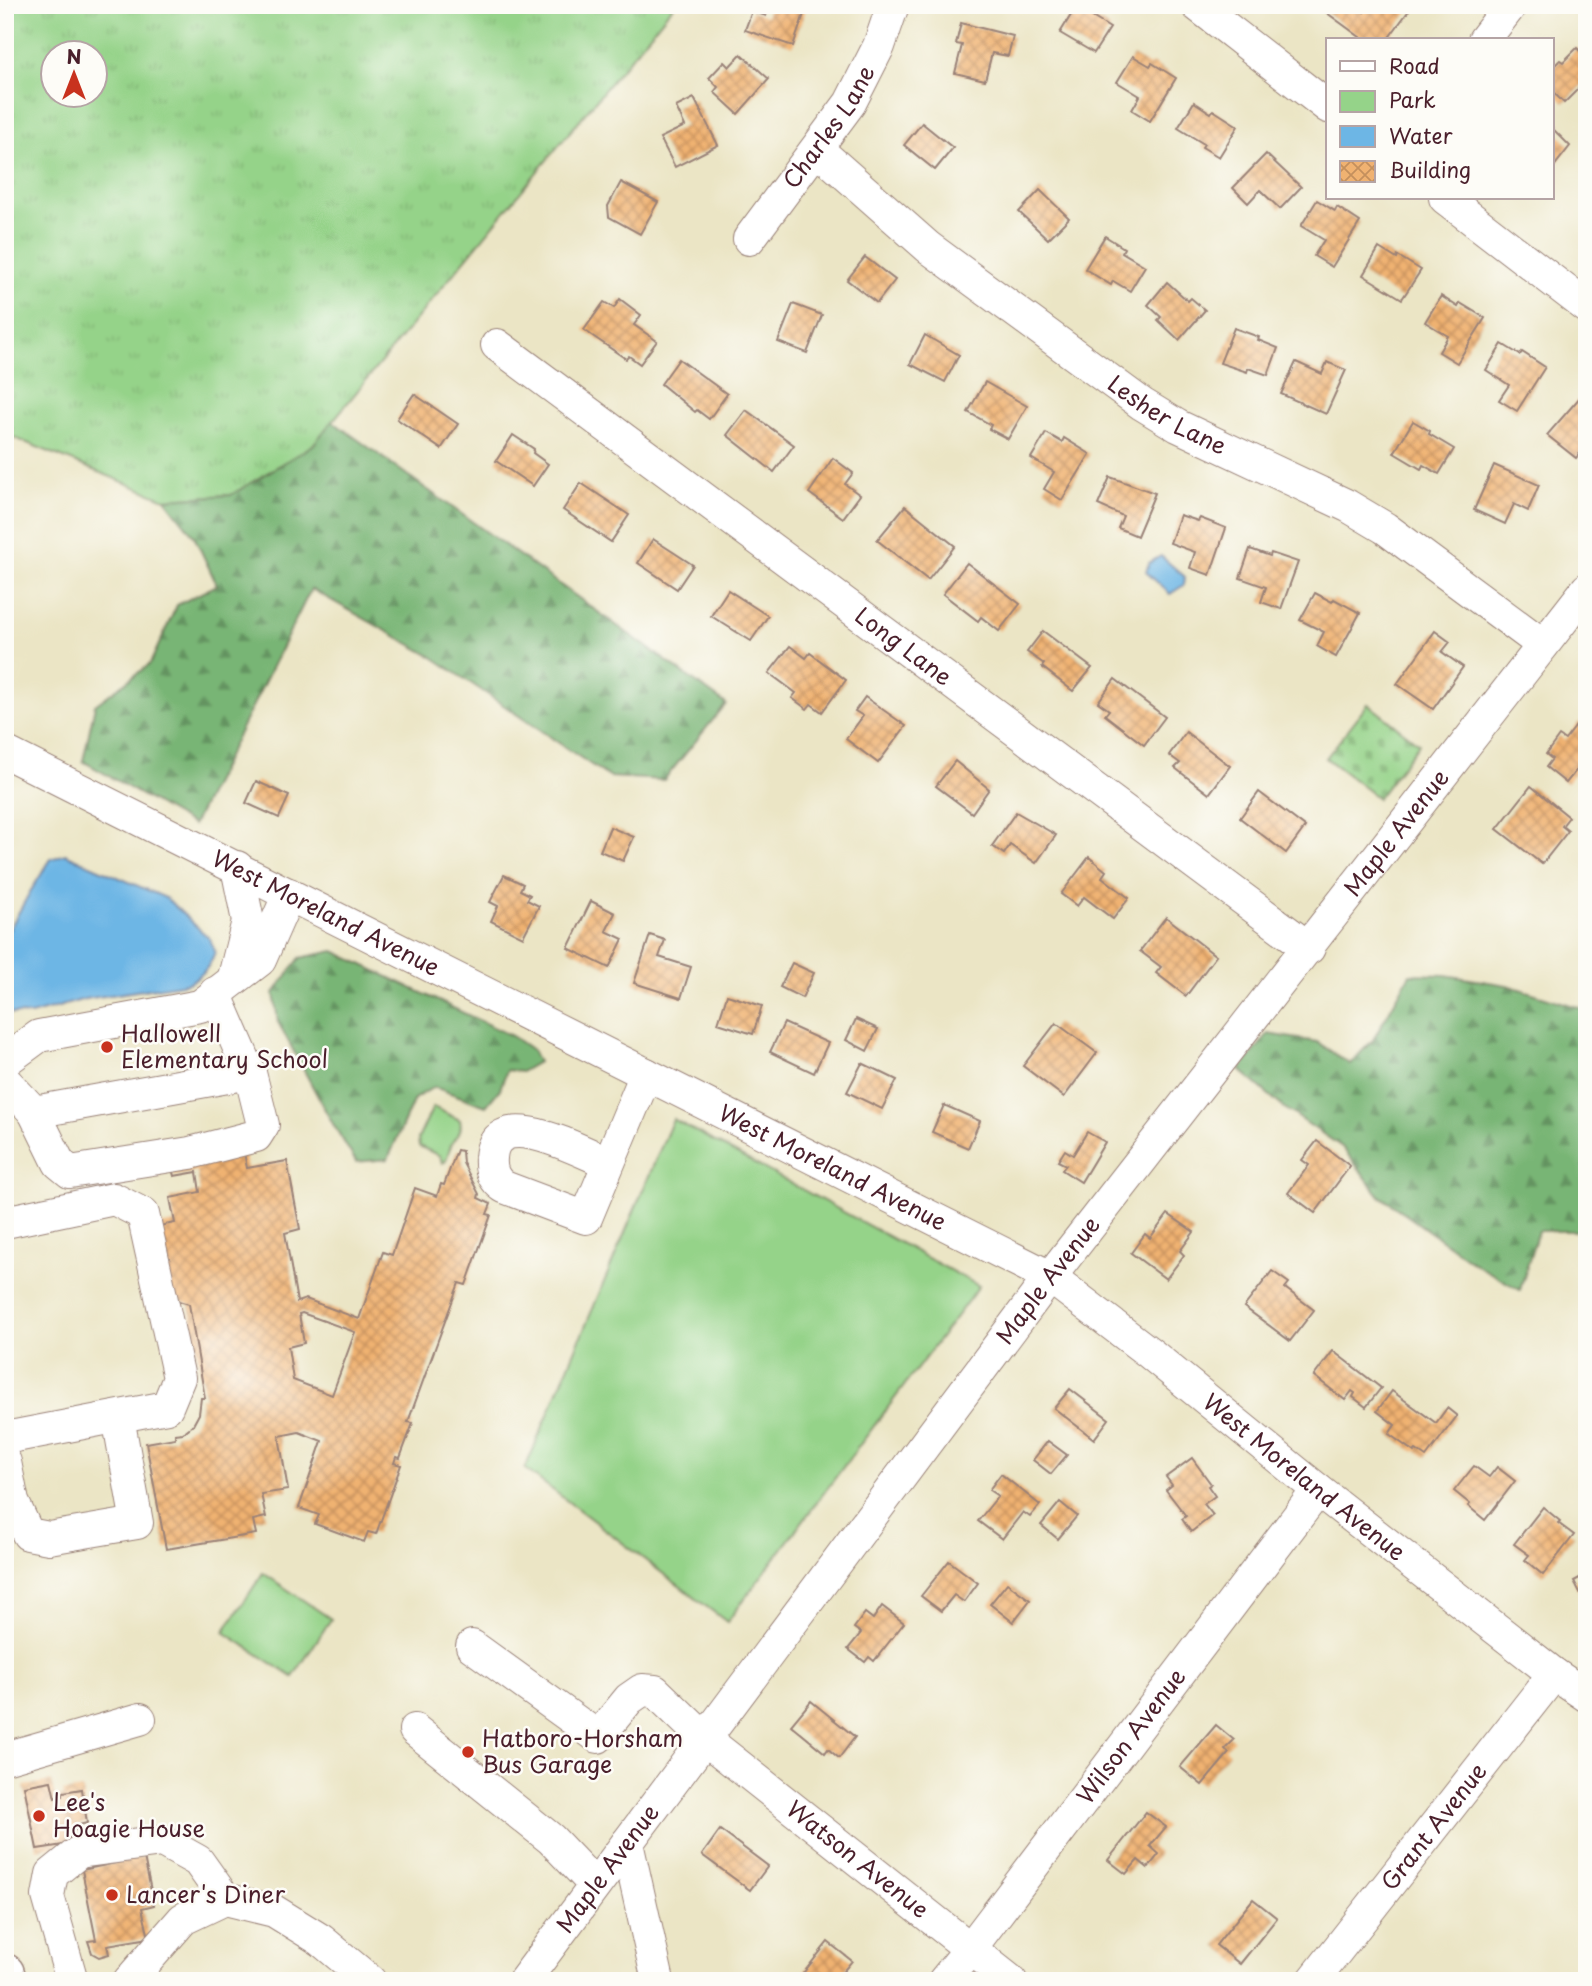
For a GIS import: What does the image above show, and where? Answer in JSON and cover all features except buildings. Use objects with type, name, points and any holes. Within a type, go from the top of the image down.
[{"type":"highway","points":[[5,1973],[7,1981]]},
{"type":"street","name":"Charles Lane","points":[[749,239],[850,103],[879,46],[893,5]]},
{"type":"street","points":[[1197,5],[1326,105]]},
{"type":"street","points":[[1486,38],[1511,5]]},
{"type":"street","name":"Lesher Lane","points":[[817,149],[928,247],[1142,404],[1178,426],[1348,506],[1385,528],[1543,645]]},
{"type":"street","points":[[1449,200],[1587,307]]},
{"type":"street","name":"Long Lane","points":[[498,345],[1309,948]]},
{"type":"street","name":"Maple Avenue","points":[[524,1981],[1050,1278],[1587,589]]},
{"type":"street","name":"West Moreland Avenue","points":[[5,752],[1050,1278],[1151,1354],[1318,1490],[1587,1696]]},
{"type":"street","points":[[5,1081],[34,1112],[59,1163],[70,1172],[190,1153],[256,1136],[263,1125],[225,986],[248,921],[237,867]]},
{"type":"street","points":[[5,1061],[39,1036],[200,1006],[260,960],[289,894]]},
{"type":"street","points":[[34,1112],[250,1073]]},
{"type":"street","points":[[608,1163],[529,1131],[510,1132],[496,1143],[492,1151],[491,1170],[498,1182],[509,1189],[586,1219],[646,1074]]},
{"type":"street","points":[[5,1222],[114,1199],[143,1213],[179,1378],[167,1407],[5,1438]]},
{"type":"street","points":[[5,1462],[13,1502],[28,1534],[49,1538],[137,1523],[118,1417]]},
{"type":"street","name":"Wilson Avenue","points":[[944,1981],[1318,1490]]},
{"type":"street","name":"Watson Avenue","points":[[472,1646],[598,1737],[629,1699],[642,1690],[655,1691],[705,1738],[1011,1981]]},
{"type":"street","name":"Grant Avenue","points":[[1312,1981],[1555,1674]]},
{"type":"street","points":[[5,1758],[140,1719]]},
{"type":"street","points":[[415,1730],[551,1839],[595,1885]]},
{"type":"street","points":[[72,1981],[48,1896],[52,1874],[79,1852],[162,1842],[198,1861],[225,1899]]},
{"type":"street","points":[[627,1843],[658,1981]]},
{"type":"street","points":[[128,1981],[183,1919],[225,1899],[274,1911],[321,1940],[370,1981]]},
{"type":"green space","points":[[5,5],[674,5],[313,445],[231,495],[165,499],[5,434]]},
{"type":"green space","points":[[332,421],[726,704],[664,780],[609,777],[431,656],[311,589],[193,825],[83,761],[95,705],[150,664],[177,605],[217,585],[194,536],[165,499],[231,495],[313,445]]},
{"type":"green space","points":[[1368,704],[1419,744],[1378,798],[1326,758]]},
{"type":"green space","points":[[334,951],[512,1036],[532,1050],[538,1062],[521,1072],[507,1070],[500,1089],[486,1106],[434,1087],[414,1099],[388,1159],[356,1162],[278,1022],[274,993],[300,958]]},
{"type":"green space","points":[[1410,974],[1445,975],[1507,985],[1587,1012],[1587,1231],[1538,1231],[1520,1290],[1475,1264],[1380,1196],[1342,1147],[1283,1107],[1240,1070],[1268,1034],[1317,1042],[1350,1064],[1373,1040]]},
{"type":"green space","points":[[433,1107],[460,1120],[461,1124],[445,1162],[442,1163],[440,1156],[419,1146],[418,1139]]},
{"type":"green space","points":[[673,1119],[979,1286],[727,1622],[525,1469]]},
{"type":"green space","points":[[263,1573],[331,1619],[293,1677],[224,1632]]},
{"type":"water","points":[[1161,556],[1185,577],[1184,585],[1170,594],[1146,572],[1149,563]]},
{"type":"water","points":[[65,854],[166,898],[210,939],[215,952],[205,970],[188,983],[85,999],[31,1015],[5,1013],[5,937],[51,859]]},
{"type":"place","name":"Hallowell Elementary School","points":[[107,1047]]},
{"type":"place","name":"Hatboro-Horsham Bus Garage","points":[[468,1752]]},
{"type":"place","name":"Lee's Hoagie House","points":[[39,1816]]},
{"type":"place","name":"Lancer's Diner","points":[[112,1895]]}]
